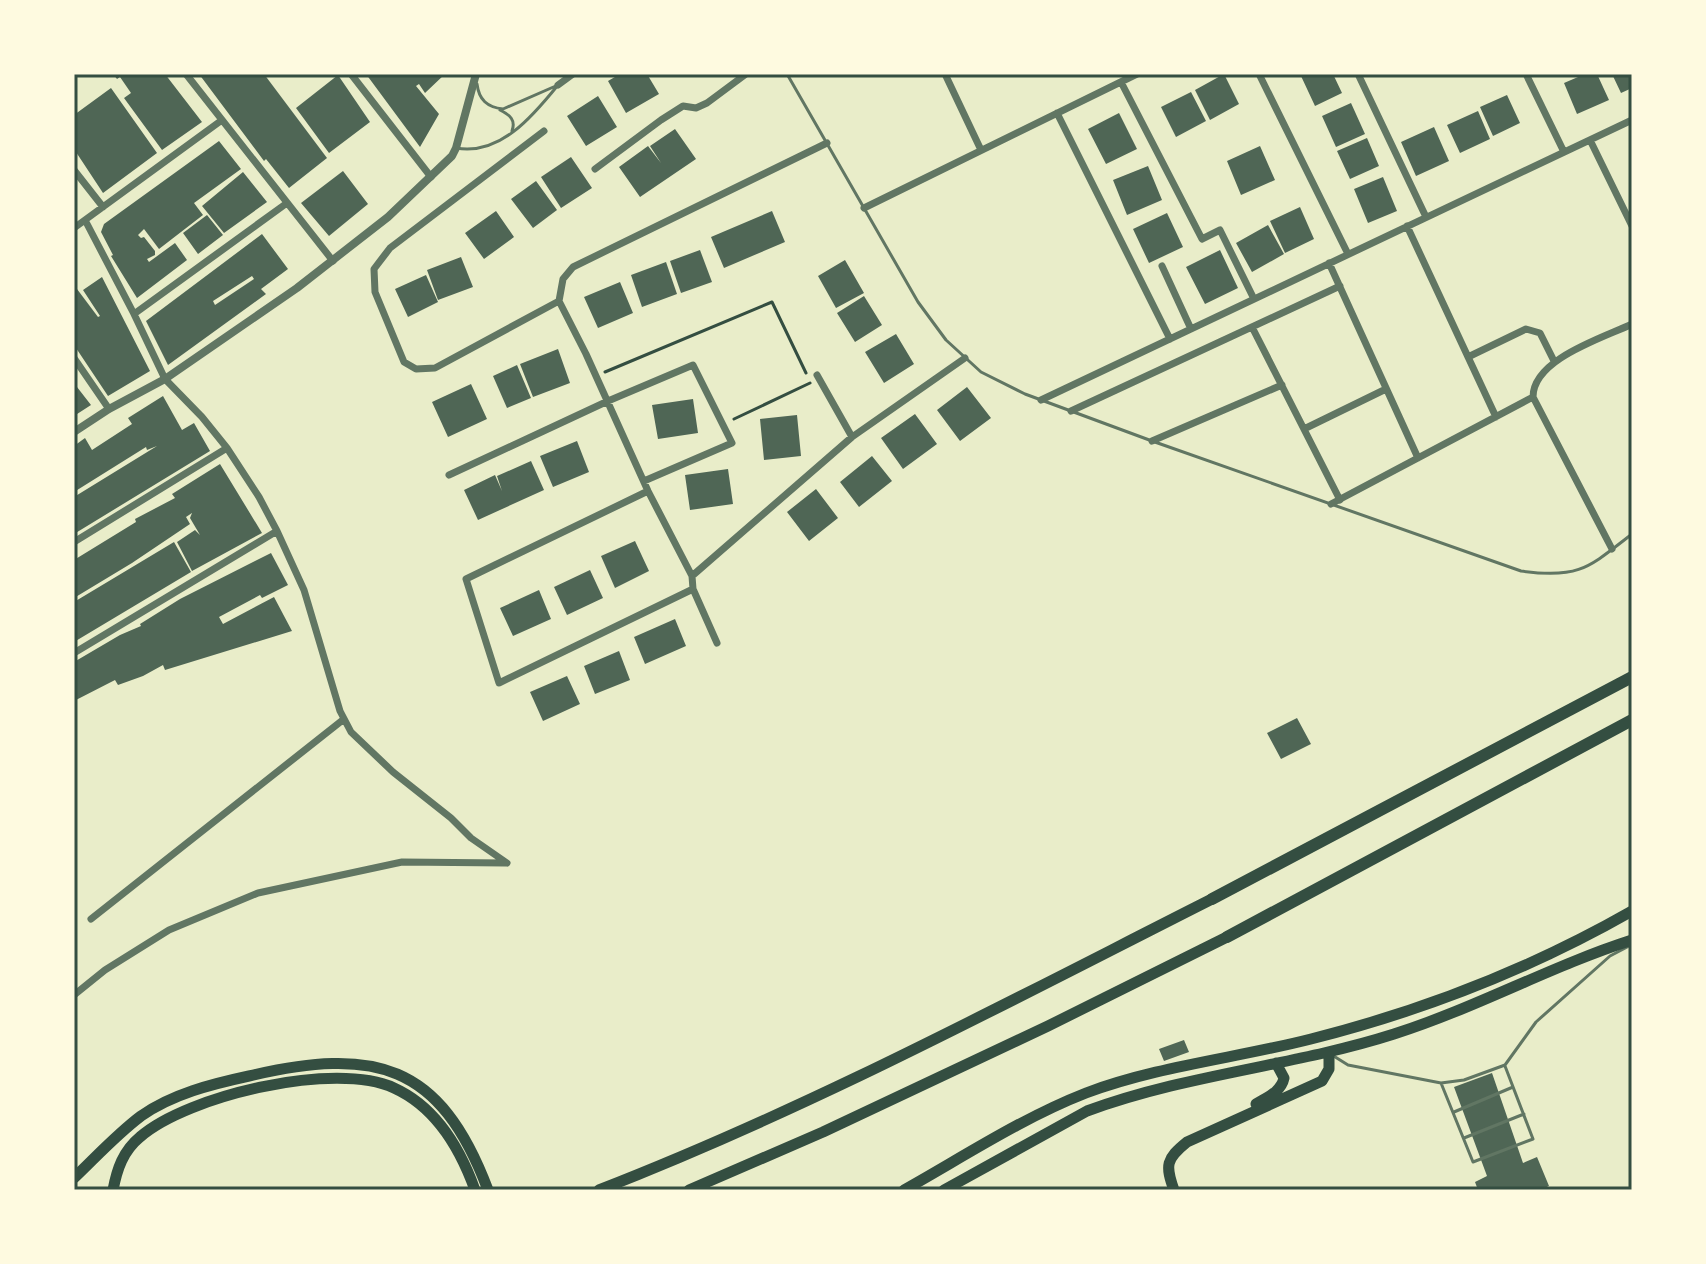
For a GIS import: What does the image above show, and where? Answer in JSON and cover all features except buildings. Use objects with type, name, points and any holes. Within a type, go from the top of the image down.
[{"type":"highway","points":[[1212,899],[1629,677]]},
{"type":"highway","points":[[1227,937],[1632,720]]},
{"type":"main road","points":[[599,1190],[669,1163],[861,1076],[1212,899]]},
{"type":"main road","points":[[904,1190],[1043,1112],[1089,1093],[1132,1080],[1309,1040],[1447,997],[1516,968],[1632,911]]},
{"type":"main road","points":[[689,1190],[823,1132],[1227,937]]},
{"type":"main road","points":[[944,1190],[1104,1105],[1194,1080],[1329,1053],[1441,1018],[1603,949],[1632,942]]},
{"type":"main road","points":[[1174,1190],[1168,1165],[1171,1155],[1187,1142],[1322,1081],[1329,1069],[1329,1053]]},
{"type":"main road","points":[[74,1178],[140,1117],[163,1103],[277,1069],[358,1062],[387,1069],[441,1102],[465,1138],[488,1190]]},
{"type":"main road","points":[[1243,1115],[1283,1085],[1284,1078],[1276,1063]]},
{"type":"main road","points":[[113,1190],[125,1154],[138,1138],[182,1111],[245,1091],[344,1078],[371,1079],[414,1098],[445,1129],[475,1190]]},
{"type":"street","points":[[186,74],[333,261]]},
{"type":"street","points":[[351,74],[431,177]]},
{"type":"street","points":[[558,85],[573,74]]},
{"type":"street","points":[[595,169],[683,106],[696,108],[707,103],[746,74]]},
{"type":"street","points":[[945,74],[981,150]]},
{"type":"street","points":[[864,208],[1137,74]]},
{"type":"street","points":[[1259,74],[1348,254]]},
{"type":"street","points":[[1358,74],[1426,217]]},
{"type":"street","points":[[1526,74],[1564,152]]},
{"type":"street","points":[[74,432],[165,379],[333,261],[388,217],[431,177],[456,148],[476,75]]},
{"type":"street","points":[[1121,82],[1202,239],[1220,230],[1254,299]]},
{"type":"street","points":[[1057,113],[1170,339]]},
{"type":"street","points":[[74,228],[222,120]]},
{"type":"street","points":[[1041,400],[1632,120]]},
{"type":"street","points":[[544,131],[390,248],[374,269],[375,292],[404,362],[416,369],[435,368],[559,301]]},
{"type":"street","points":[[1590,140],[1632,226]]},
{"type":"street","points":[[717,643],[693,589],[692,576],[648,491],[559,301],[563,279],[573,267],[827,143]]},
{"type":"street","points":[[74,170],[103,207]]},
{"type":"street","points":[[134,314],[287,203]]},
{"type":"street","points":[[74,995],[105,970],[169,930],[258,893],[402,862],[507,863],[471,838],[351,732],[344,719],[304,590],[277,531],[227,448],[165,379],[85,220]]},
{"type":"street","points":[[1407,226],[1496,417]]},
{"type":"street","points":[[1329,263],[1418,458]]},
{"type":"street","points":[[1162,266],[1191,329]]},
{"type":"street","points":[[1071,411],[1340,286]]},
{"type":"street","points":[[1612,549],[1533,397],[1533,388],[1554,361],[1632,324]]},
{"type":"street","points":[[1252,327],[1340,500]]},
{"type":"street","points":[[1468,357],[1526,329],[1540,333],[1554,361]]},
{"type":"street","points":[[74,358],[109,409]]},
{"type":"street","points":[[692,576],[852,437],[965,358]]},
{"type":"street","points":[[449,475],[693,365],[732,443],[644,481]]},
{"type":"street","points":[[817,375],[852,437]]},
{"type":"street","points":[[1152,441],[1282,385]]},
{"type":"street","points":[[1304,429],[1386,389]]},
{"type":"street","points":[[1331,504],[1533,397]]},
{"type":"street","points":[[74,542],[227,448]]},
{"type":"street","points":[[648,491],[466,579],[499,683],[693,589]]},
{"type":"street","points":[[74,653],[277,531]]},
{"type":"street","points":[[91,919],[344,719]]},
{"type":"lane","points":[[787,74],[918,302],[946,340],[981,372],[1041,400],[1152,441],[1521,571],[1556,576],[1590,566],[1632,534]]},
{"type":"lane","points":[[476,75],[478,95],[486,104],[509,114],[513,120],[512,131]]},
{"type":"lane","points":[[497,108],[503,109],[558,85]]},
{"type":"lane","points":[[456,148],[469,151],[484,149],[501,141],[540,107],[558,85]]},
{"type":"lane","points":[[1329,1053],[1348,1065],[1441,1083],[1464,1080],[1505,1065],[1536,1022],[1610,956],[1632,942]]},
{"type":"lane","points":[[1441,1083],[1473,1162],[1533,1139],[1505,1065]]},
{"type":"lane","points":[[1453,1113],[1513,1087]]},
{"type":"lane","points":[[1463,1138],[1524,1114]]},
{"type":"path","points":[[596,376],[772,302],[811,383],[723,424]]}]
